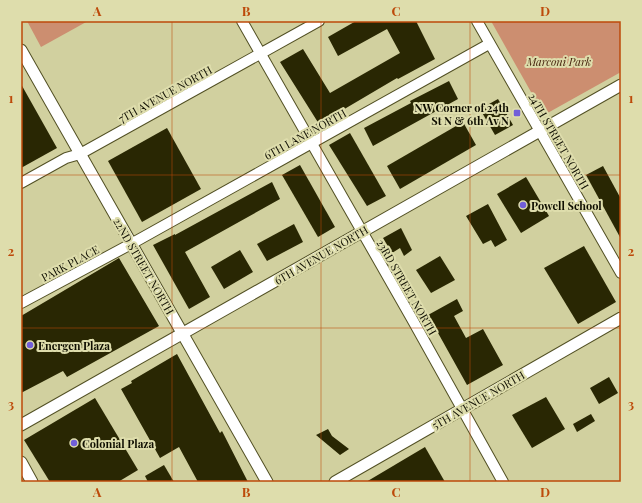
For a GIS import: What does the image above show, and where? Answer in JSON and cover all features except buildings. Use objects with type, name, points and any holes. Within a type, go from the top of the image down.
[{"type":"main road","name":"22ND STREET NORTH","points":[[21,50],[267,482]]},
{"type":"main road","name":"6TH AVENUE NORTH","points":[[21,425],[621,85]]},
{"type":"main road","name":"5TH AVENUE NORTH","points":[[335,482],[621,318]]},
{"type":"main road","points":[[21,462],[32,482]]},
{"type":"street","name":"23RD STREET NORTH","points":[[242,21],[503,482]]},
{"type":"street","name":"7TH AVENUE NORTH","points":[[21,182],[66,158],[80,154],[319,21]]},
{"type":"street","name":"24TH STREET NORTH","points":[[477,21],[621,273]]},
{"type":"street","name":"6TH LANE NORTH","points":[[131,244],[490,44]]},
{"type":"street","name":"PARK PLACE","points":[[21,303],[131,244]]},
{"type":"green space","points":[[27,21],[88,21],[41,47]]},
{"type":"green space","name":"Marconi Park","points":[[491,21],[621,21],[621,72],[544,115]]},
{"type":"place","name":"NW Corner of 24th St N & 6th Av N","points":[[517,113]]},
{"type":"place","name":"Powell School","points":[[523,205]]},
{"type":"place","name":"Energen Plaza","points":[[30,345]]},
{"type":"place","name":"Colonial Plaza","points":[[74,443]]}]
